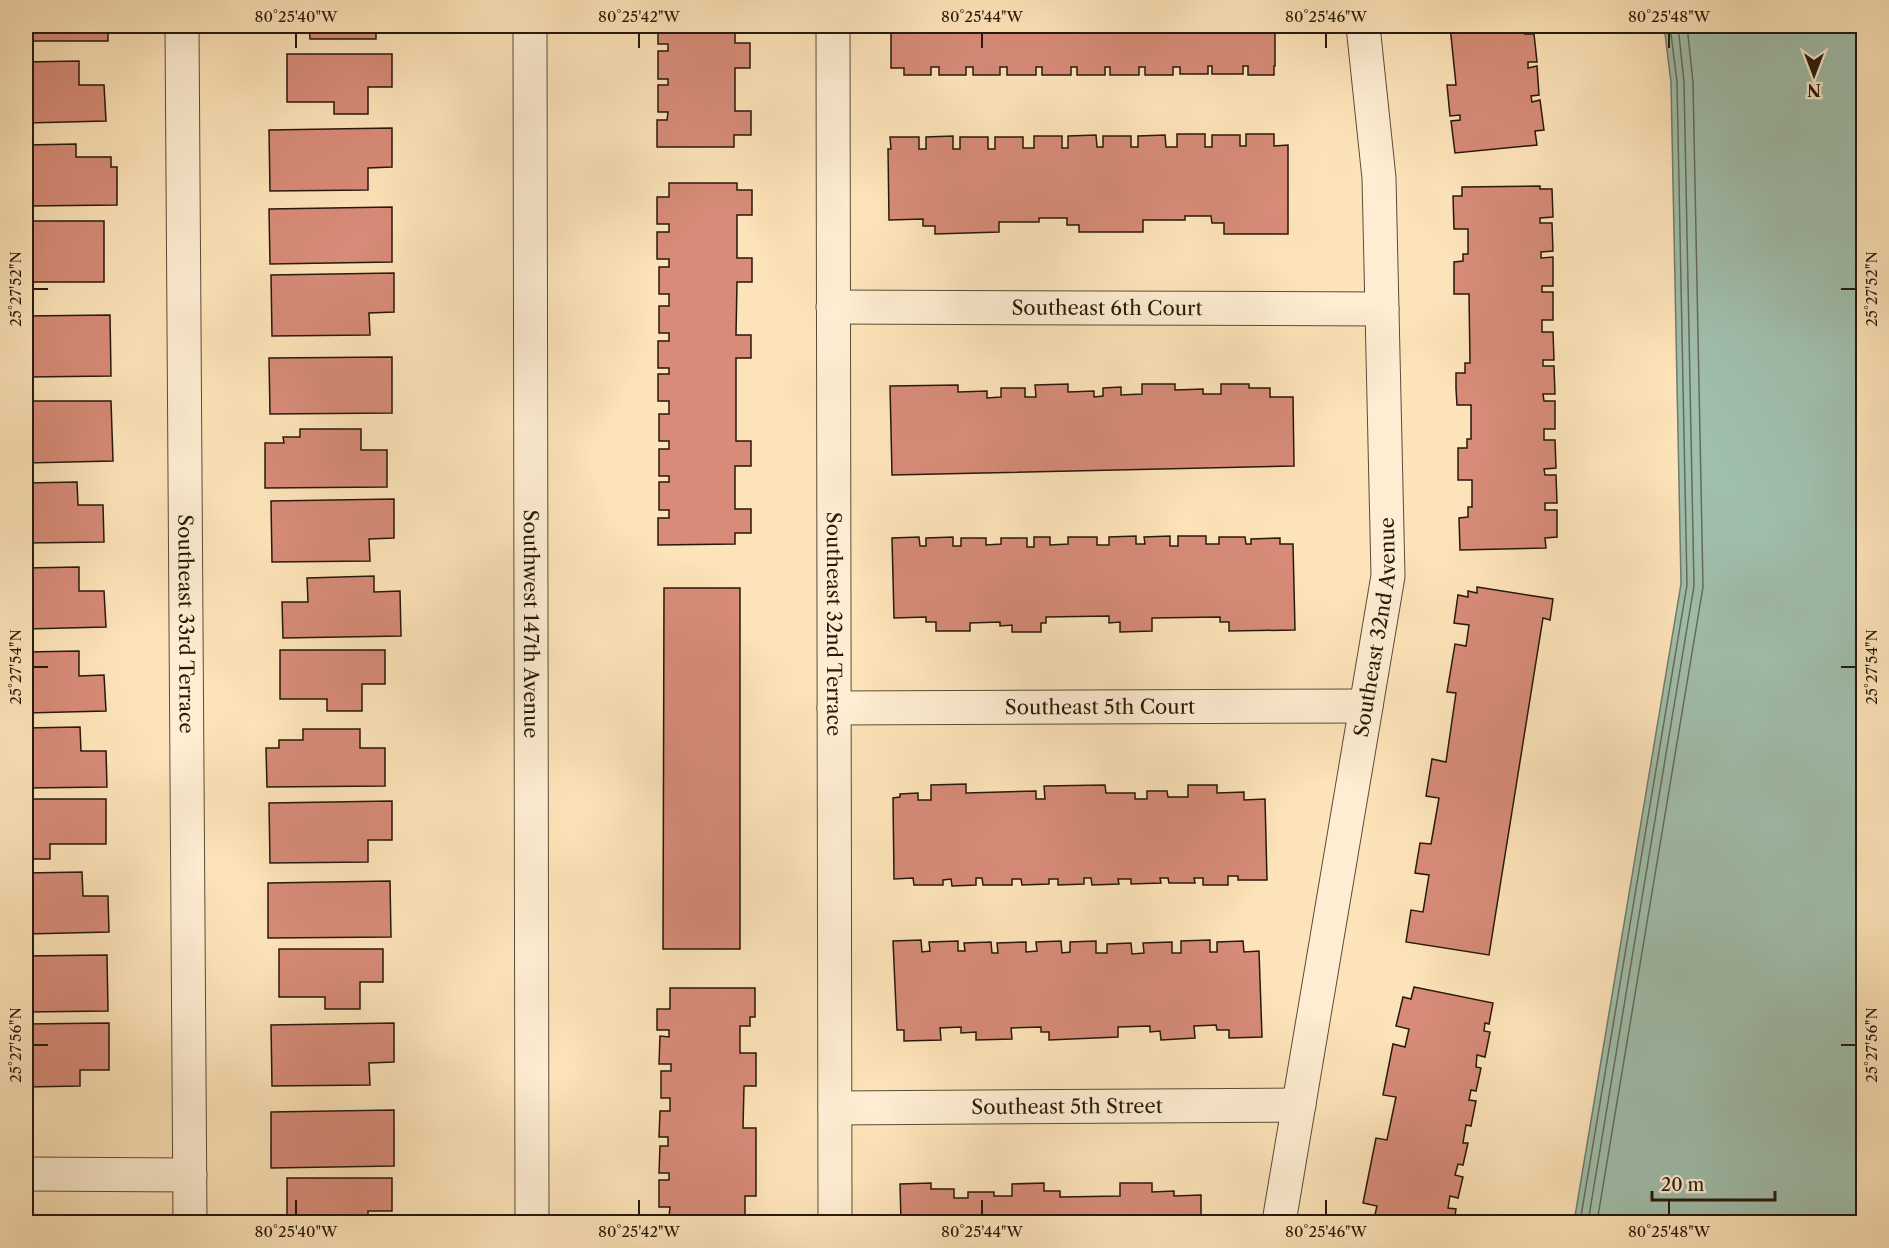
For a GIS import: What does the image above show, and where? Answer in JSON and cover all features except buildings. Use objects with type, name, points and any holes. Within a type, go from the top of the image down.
[{"type":"street","name":"Southeast 33rd Terrace","points":[[182,26],[190,1222]]},
{"type":"street","name":"Southwest 147th Avenue","points":[[530,26],[532,1222]]},
{"type":"street","name":"Southeast 32nd Terrace","points":[[832,26],[835,1222]]},
{"type":"street","name":"Southeast 32nd Avenue","points":[[1279,1222],[1388,576],[1378,178],[1363,26]]},
{"type":"street","name":"Southeast 6th Court","points":[[833,307],[1382,309]]},
{"type":"street","name":"Southeast 5th Court","points":[[834,708],[1366,706]]},
{"type":"street","name":"Southeast 5th Street","points":[[835,1108],[1299,1105]]},
{"type":"street","points":[[26,1174],[190,1175]]},
{"type":"water","points":[[1664,26],[1863,26],[1863,1222],[1574,1222],[1681,584],[1671,82]]}]
